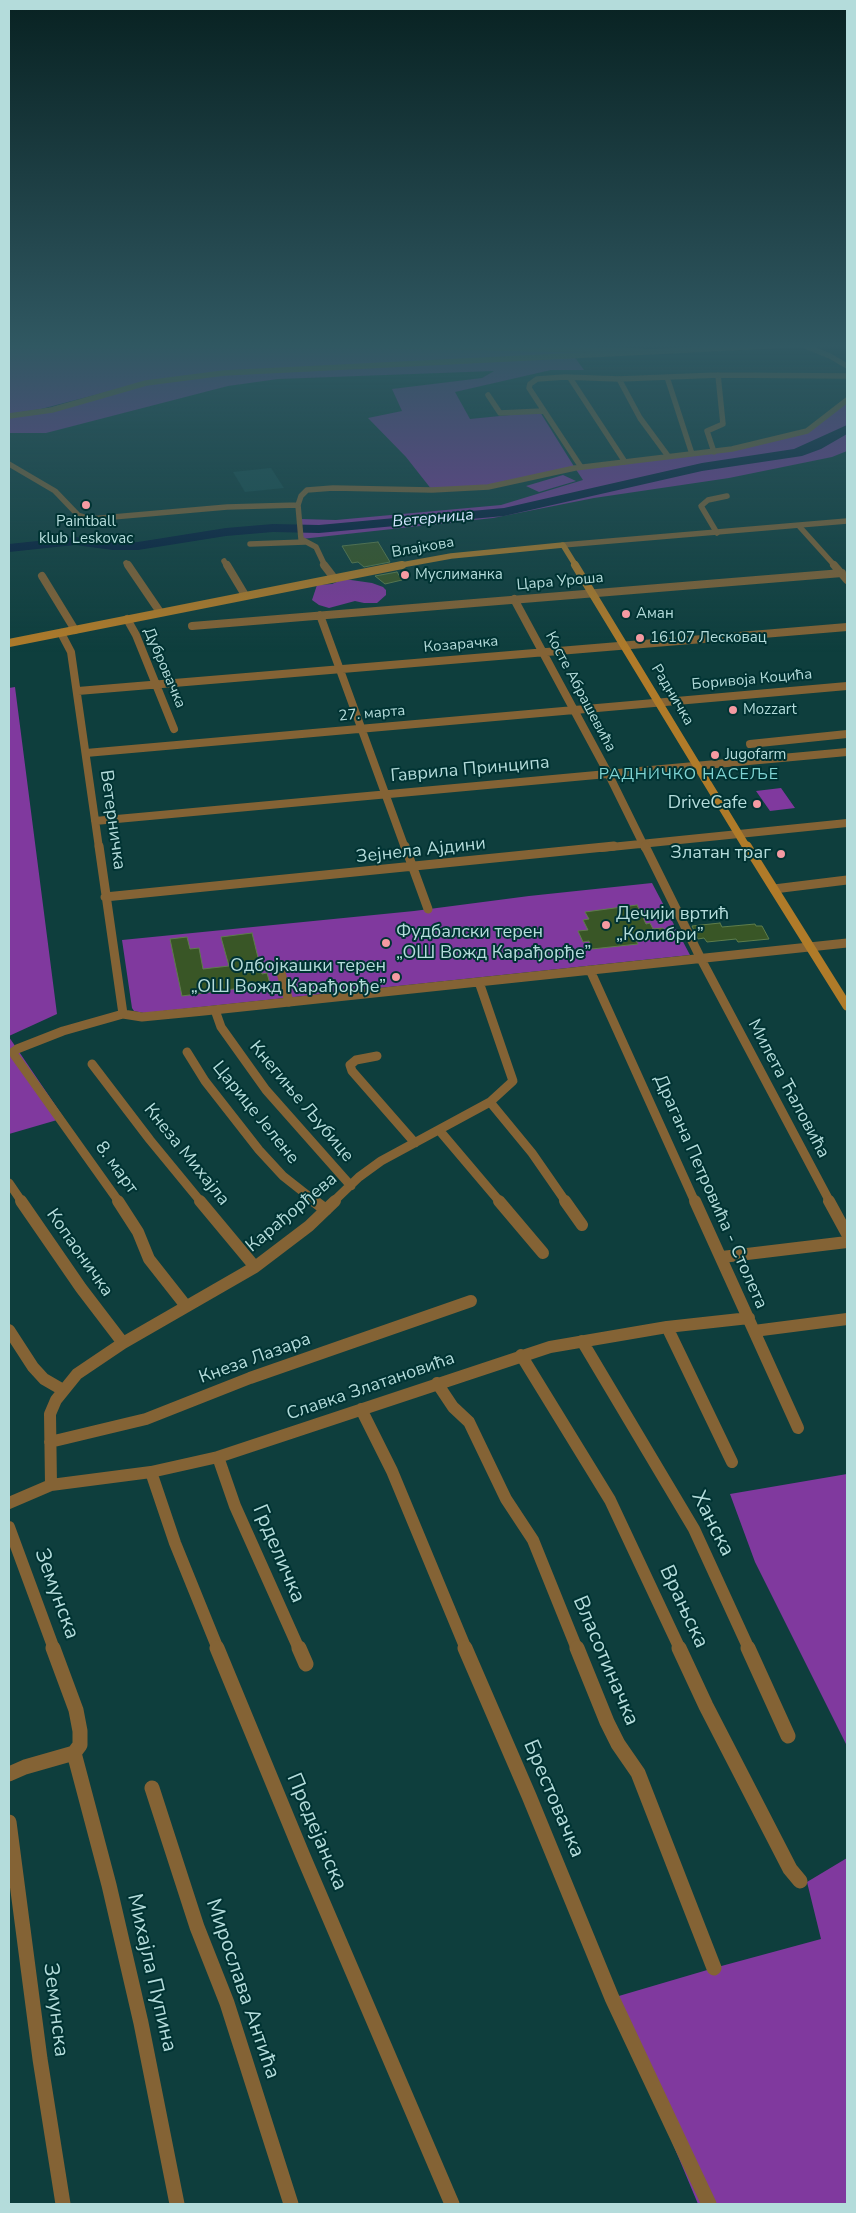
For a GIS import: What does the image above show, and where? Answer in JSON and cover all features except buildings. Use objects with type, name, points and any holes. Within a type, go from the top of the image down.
[{"type":"main road","name":"Влајкова","points":[[9,644],[245,595],[452,556],[563,544]]},
{"type":"main road","name":"Радничка","points":[[563,544],[626,645],[715,796],[847,1006]]},
{"type":"street","points":[[567,446],[581,468]]},
{"type":"street","points":[[615,446],[625,462]]},
{"type":"street","points":[[661,446],[668,456]]},
{"type":"street","points":[[689,446],[692,454]]},
{"type":"street","points":[[712,446],[714,452]]},
{"type":"street","points":[[303,541],[298,505],[303,492],[313,489],[432,490],[481,488],[509,483],[548,472],[668,456],[714,452],[743,446]]},
{"type":"street","points":[[9,464],[55,491],[78,515],[90,519],[219,508],[298,505]]},
{"type":"street","points":[[717,533],[701,506],[708,500],[727,496]]},
{"type":"street","name":"Влајкова","points":[[563,544],[847,521]]},
{"type":"street","points":[[799,526],[847,580]]},
{"type":"street","points":[[250,544],[303,541],[316,546],[327,571],[334,578]]},
{"type":"street","points":[[224,561],[245,595]]},
{"type":"street","points":[[126,564],[160,612]]},
{"type":"street","name":"Цара Уроша","points":[[192,626],[842,574]]},
{"type":"street","points":[[42,576],[75,630]]},
{"type":"street","name":"Косте Абрашевића","points":[[514,599],[608,774],[701,959]]},
{"type":"street","points":[[320,615],[428,909]]},
{"type":"street","name":"Дубровачка","points":[[127,619],[136,635],[174,729]]},
{"type":"street","name":"Козарачка","points":[[78,691],[847,627]]},
{"type":"street","name":"Ветерничка","points":[[61,633],[71,652],[78,691],[105,898],[123,1014]]},
{"type":"street","name":"Боривоја Коцића","points":[[660,702],[847,686]]},
{"type":"street","name":"27. марта","points":[[86,753],[660,702]]},
{"type":"street","points":[[750,744],[847,734]]},
{"type":"street","name":"Гаврила Принципа","points":[[95,821],[847,752]]},
{"type":"street","name":"Зејнела Ајдини","points":[[105,898],[847,824]]},
{"type":"street","points":[[774,889],[847,880]]},
{"type":"street","points":[[123,1014],[142,1017],[215,1010],[847,943]]},
{"type":"street","name":"Милета Ћаловића","points":[[701,959],[847,1234]]},
{"type":"street","points":[[280,969],[289,1002]]},
{"type":"street","name":"Драгана Петровића - Столета","points":[[590,970],[722,1257],[798,1428]]},
{"type":"street","name":"Карађорђева","points":[[51,1485],[50,1414],[56,1400],[77,1374],[123,1342],[255,1267],[309,1226],[351,1186],[381,1161],[490,1102],[513,1081],[479,982]]},
{"type":"street","name":"Кнегиње Љубице","points":[[215,1010],[221,1027],[266,1090],[351,1186]]},
{"type":"street","name":"8. март","points":[[123,1014],[63,1031],[13,1052],[122,1206],[138,1232],[149,1259],[186,1306]]},
{"type":"street","name":"Царице Јелене","points":[[187,1052],[205,1081],[259,1150],[283,1176],[326,1210]]},
{"type":"street","points":[[377,1056],[356,1060],[350,1064],[352,1071],[415,1143]]},
{"type":"street","name":"Кнеза Михајла","points":[[92,1064],[150,1140],[255,1267]]},
{"type":"street","points":[[490,1102],[532,1154],[582,1225]]},
{"type":"street","points":[[439,1130],[543,1253]]},
{"type":"street","name":"Копаоничка","points":[[9,1183],[81,1288],[123,1342]]},
{"type":"street","points":[[722,1257],[847,1242]]},
{"type":"street","name":"Кнеза Лазара","points":[[50,1442],[146,1418],[250,1378],[471,1301]]},
{"type":"street","name":"Славка Златановића","points":[[9,1503],[51,1485],[151,1472],[218,1457],[521,1355],[582,1341],[667,1327],[749,1318]]},
{"type":"street","points":[[754,1331],[847,1319]]},
{"type":"street","points":[[667,1327],[732,1462]]},
{"type":"street","points":[[9,1330],[33,1367],[44,1379],[63,1390]]},
{"type":"street","name":"Ханска","points":[[582,1341],[694,1529],[788,1736]]},
{"type":"street","name":"Врањска","points":[[521,1355],[610,1500],[706,1706],[790,1869],[800,1881]]},
{"type":"street","name":"Власотиначка","points":[[437,1383],[453,1407],[469,1422],[506,1499],[533,1540],[607,1722],[618,1744],[638,1773],[714,1968]]},
{"type":"street","name":"Брестовачка","points":[[361,1409],[392,1471],[432,1564],[473,1668],[529,1796],[612,1998],[709,2204]]},
{"type":"street","name":"Грделичка","points":[[218,1457],[236,1506],[306,1664]]},
{"type":"street","name":"Предејанска","points":[[151,1472],[195,1594],[291,1829],[452,2204]]},
{"type":"street","name":"Земунска","points":[[9,1527],[76,1710],[80,1731],[80,1745],[74,1753]]},
{"type":"street","points":[[9,1774],[25,1767],[74,1753]]},
{"type":"street","name":"Михајла Пупина","points":[[74,1753],[109,1885],[141,2023],[177,2204]]},
{"type":"street","name":"Мирослава Антића","points":[[152,1788],[197,1927],[227,2003],[291,2204]]},
{"type":"street","name":"Земунска","points":[[9,1822],[40,2059],[63,2204]]},
{"type":"shaded area","points":[[396,446],[561,446],[575,468],[509,483],[432,490]]},
{"type":"shaded area","points":[[739,446],[847,446],[847,451],[832,457],[729,478],[594,498],[493,518],[301,539],[300,519],[336,520],[501,505],[583,480],[575,468],[714,452]]},
{"type":"shaded area","points":[[271,468],[284,488],[245,492],[233,472]]},
{"type":"shaded area","points":[[563,475],[576,481],[539,492],[526,486]]},
{"type":"shaded area","points":[[344,579],[372,583],[383,587],[386,590],[386,595],[377,603],[355,601],[329,608],[319,605],[312,600],[317,585],[332,584]]},
{"type":"shaded area","points":[[15,687],[57,1014],[9,1036],[9,688]]},
{"type":"shaded area","points":[[781,788],[795,808],[770,811],[756,791]]},
{"type":"shaded area","points":[[652,883],[690,955],[144,1013],[134,1011],[132,1008],[122,940],[414,911]]},
{"type":"shaded area","points":[[9,1037],[64,1118],[9,1134]]},
{"type":"shaded area","points":[[847,1474],[847,1746],[755,1562],[730,1494]]},
{"type":"shaded area","points":[[847,1858],[847,2204],[698,2204],[612,1998],[821,1939],[807,1882]]},
{"type":"waterway","name":"Ветерница","points":[[9,548],[75,541],[113,546],[138,546],[226,532],[273,528],[319,529],[504,512],[702,467],[797,453],[815,446]]},
{"type":"place","name":"Paintball klub Leskovac","points":[[86,505]]},
{"type":"place","name":"Муслиманка","points":[[405,575]]},
{"type":"place","name":"Аман","points":[[626,614]]},
{"type":"place","name":"16107 Лесковац","points":[[640,638]]},
{"type":"place","name":"Mozzart","points":[[733,710]]},
{"type":"place","name":"Jugofarm","points":[[715,755]]},
{"type":"place","name":"DriveCafe","points":[[757,804]]},
{"type":"place","name":"Златан траг","points":[[781,854]]},
{"type":"place","name":"Дечији вртић „Колибри”","points":[[606,925]]},
{"type":"place","name":"Фудбалски терен „ОШ Вожд Карађорђе”","points":[[386,943]]},
{"type":"place","name":"Одбојкашки терен „ОШ Вожд Карађорђе”","points":[[396,977]]},
{"type":"district","name":"РАДНИЧКО НАСЕЉЕ","points":[[689,775]]}]
